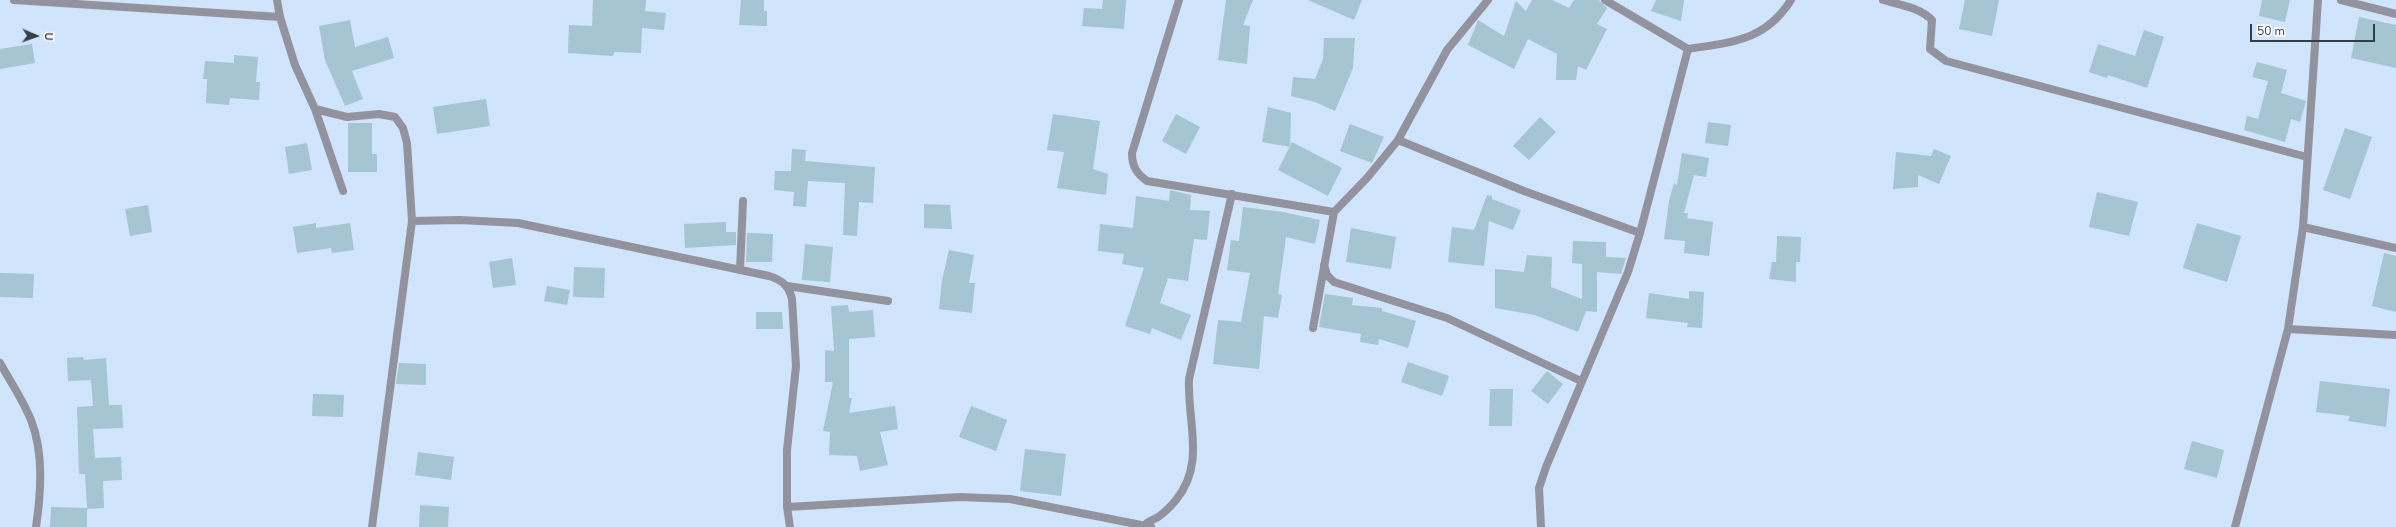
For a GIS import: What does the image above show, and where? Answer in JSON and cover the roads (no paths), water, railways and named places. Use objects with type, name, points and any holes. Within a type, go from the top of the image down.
[{"type":"street","points":[[14,0],[280,17]]},
{"type":"street","points":[[277,0],[280,17],[295,65],[315,109],[343,191]]},
{"type":"street","points":[[1179,0],[1132,153],[1132,165],[1147,180],[1334,212]]},
{"type":"street","points":[[1313,328],[1334,212],[1366,178],[1398,140],[1447,50],[1488,0]]},
{"type":"street","points":[[1605,0],[1688,49],[1726,43],[1753,36],[1770,26],[1782,14],[1791,0]]},
{"type":"street","points":[[1883,0],[1920,10],[1927,15],[1932,20],[1930,49],[1946,61],[2308,157]]},
{"type":"street","points":[[2235,527],[2288,329],[2303,227],[2318,0]]},
{"type":"street","points":[[2341,0],[2396,14]]},
{"type":"street","points":[[1541,527],[1539,488],[1581,381],[1628,272],[1640,233],[1688,49]]},
{"type":"street","points":[[315,109],[347,117],[387,114],[400,121],[407,143],[412,221],[372,527]]},
{"type":"street","points":[[1398,140],[1524,191],[1640,233]]},
{"type":"street","points":[[787,507],[944,498],[1010,499],[1146,526],[1160,516],[1175,501],[1185,488],[1191,473],[1194,451],[1189,379],[1232,194]]},
{"type":"street","points":[[740,270],[743,201]]},
{"type":"street","points":[[412,221],[460,220],[518,224],[769,276],[780,280],[786,286],[792,299],[796,366],[788,450],[787,507],[790,527]]},
{"type":"street","points":[[2303,227],[2396,248]]},
{"type":"street","points":[[1324,265],[1327,276],[1334,282],[1447,318],[1581,381]]},
{"type":"street","points":[[786,286],[888,300]]},
{"type":"street","points":[[2288,329],[2396,335]]},
{"type":"street","points":[[0,362],[31,421],[39,459],[41,488],[36,527]]}]
